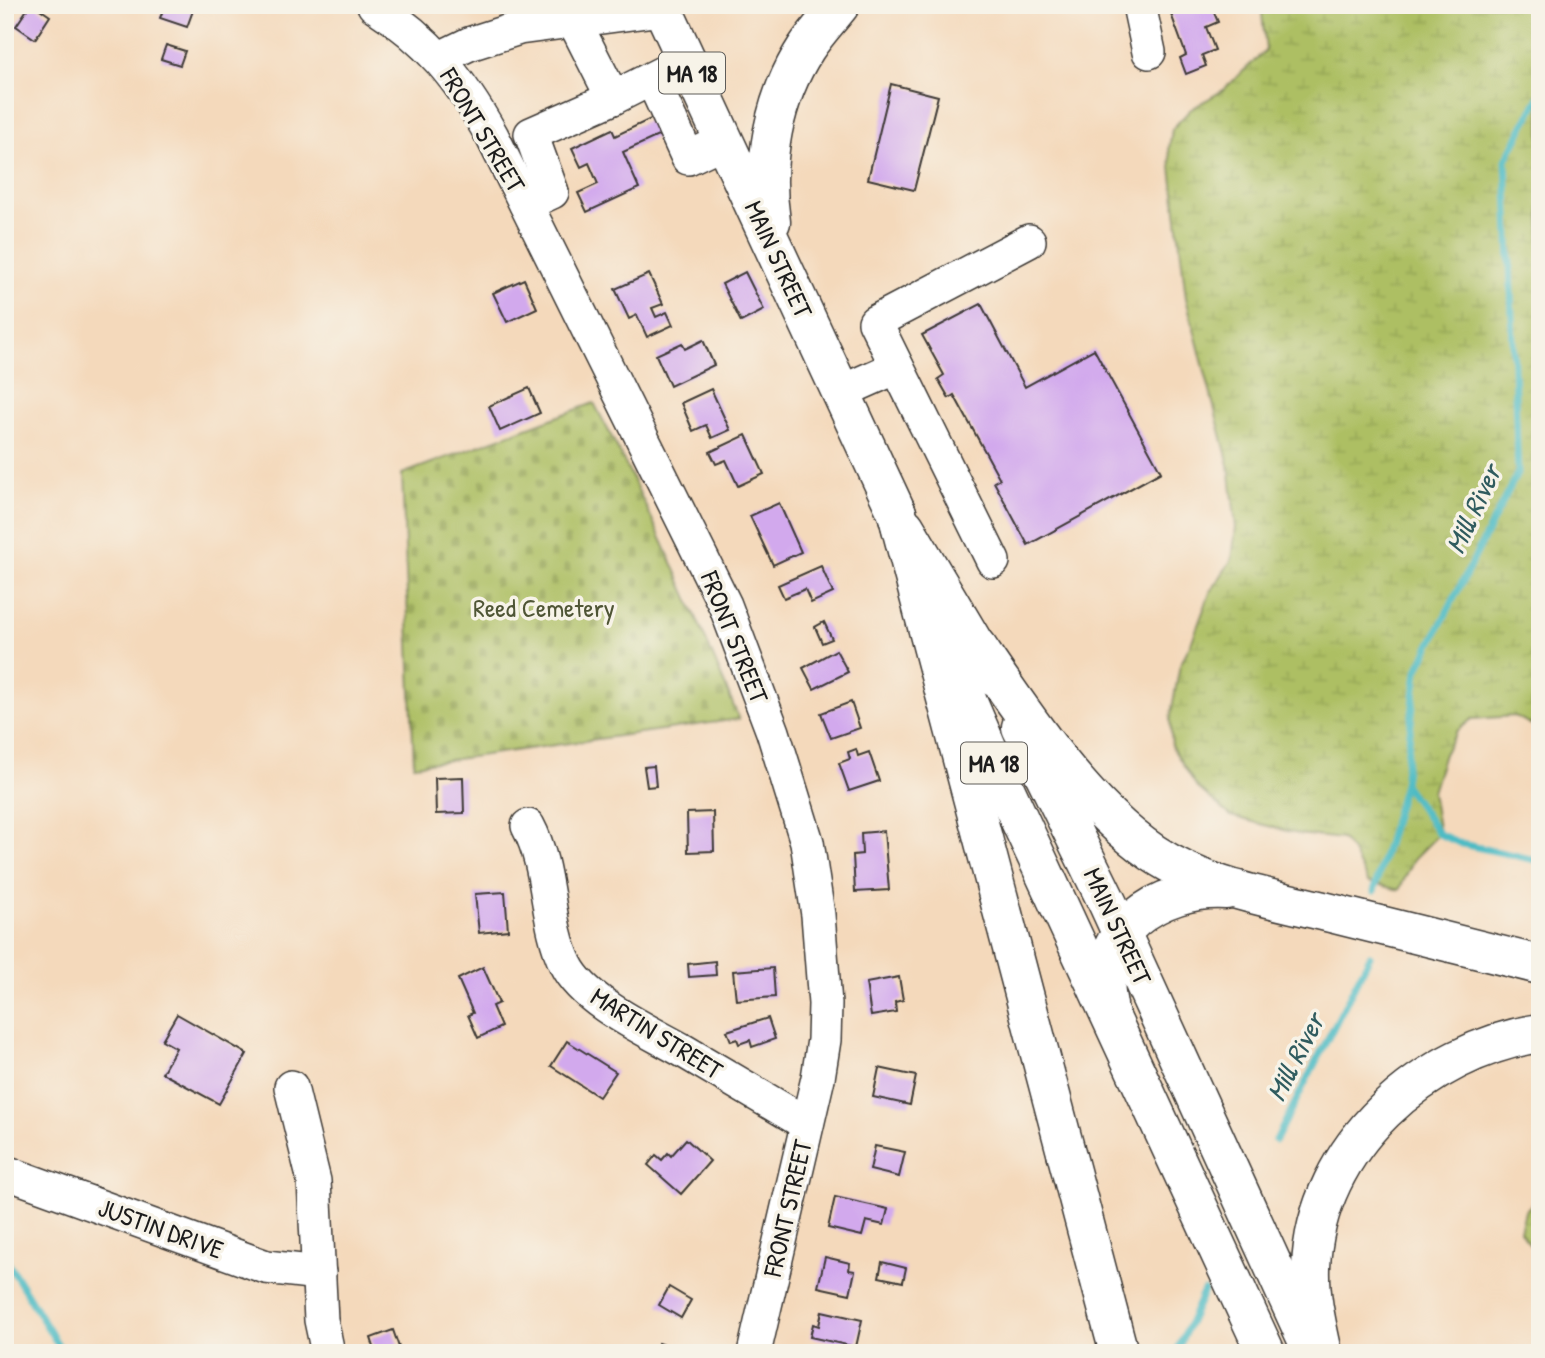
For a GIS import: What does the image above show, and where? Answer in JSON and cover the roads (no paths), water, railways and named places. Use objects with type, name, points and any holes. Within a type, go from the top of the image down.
[{"type":"main road","points":[[775,248],[767,198],[768,154],[775,121],[788,82],[806,48],[840,5]]},
{"type":"main road","name":"MAIN STREET","points":[[669,6],[686,61],[897,513],[937,629],[969,706],[1266,1353]]},
{"type":"main road","points":[[897,513],[1119,1353]]},
{"type":"main road","name":"MAIN STREET","points":[[897,513],[978,648],[1035,755],[1121,932],[1313,1353]]},
{"type":"main road","points":[[978,648],[1023,713],[1092,798],[1132,837],[1180,869],[1256,895],[1540,965]]},
{"type":"main road","points":[[1108,1005],[1104,991],[1105,967],[1113,944],[1121,932],[1144,913],[1188,893],[1220,890],[1256,895]]},
{"type":"main road","points":[[1323,1353],[1313,1299],[1312,1255],[1325,1200],[1351,1152],[1386,1109],[1430,1073],[1485,1046],[1540,1033]]},
{"type":"street","name":"FRONT STREET","points":[[374,5],[420,38],[440,58],[474,104],[526,204],[725,606],[757,688],[807,842],[816,903],[825,1003],[824,1040],[818,1078],[754,1353]]},
{"type":"street","points":[[1139,5],[1149,52]]},
{"type":"street","points":[[440,58],[468,44],[524,27],[669,6]]},
{"type":"street","points":[[574,21],[613,98]]},
{"type":"street","points":[[526,204],[552,192],[531,134],[613,98],[686,61]]},
{"type":"street","points":[[652,79],[688,158],[724,141]]},
{"type":"street","points":[[993,561],[875,322],[1029,241]]},
{"type":"street","points":[[841,392],[897,367]]},
{"type":"street","name":"MARTIN STREET","points":[[528,826],[539,853],[560,951],[566,967],[575,979],[617,1012],[807,1124]]},
{"type":"street","points":[[291,1087],[314,1181],[321,1320],[328,1353]]},
{"type":"street","name":"JUSTIN DRIVE","points":[[5,1172],[266,1266],[319,1273]]},
{"type":"waterway","name":"Mill River","points":[[1374,891],[1404,784],[1417,671],[1518,472],[1506,160],[1540,95]]},
{"type":"waterway","points":[[1404,784],[1439,834],[1462,844],[1540,861]]},
{"type":"waterway","name":"Mill River","points":[[1276,1140],[1370,956]]},
{"type":"waterway","points":[[5,1258],[63,1353]]},
{"type":"waterway","name":"Mill River","points":[[1176,1353],[1204,1291]]},
{"type":"park label","name":"Reed Cemetery","points":[[544,607]]}]
